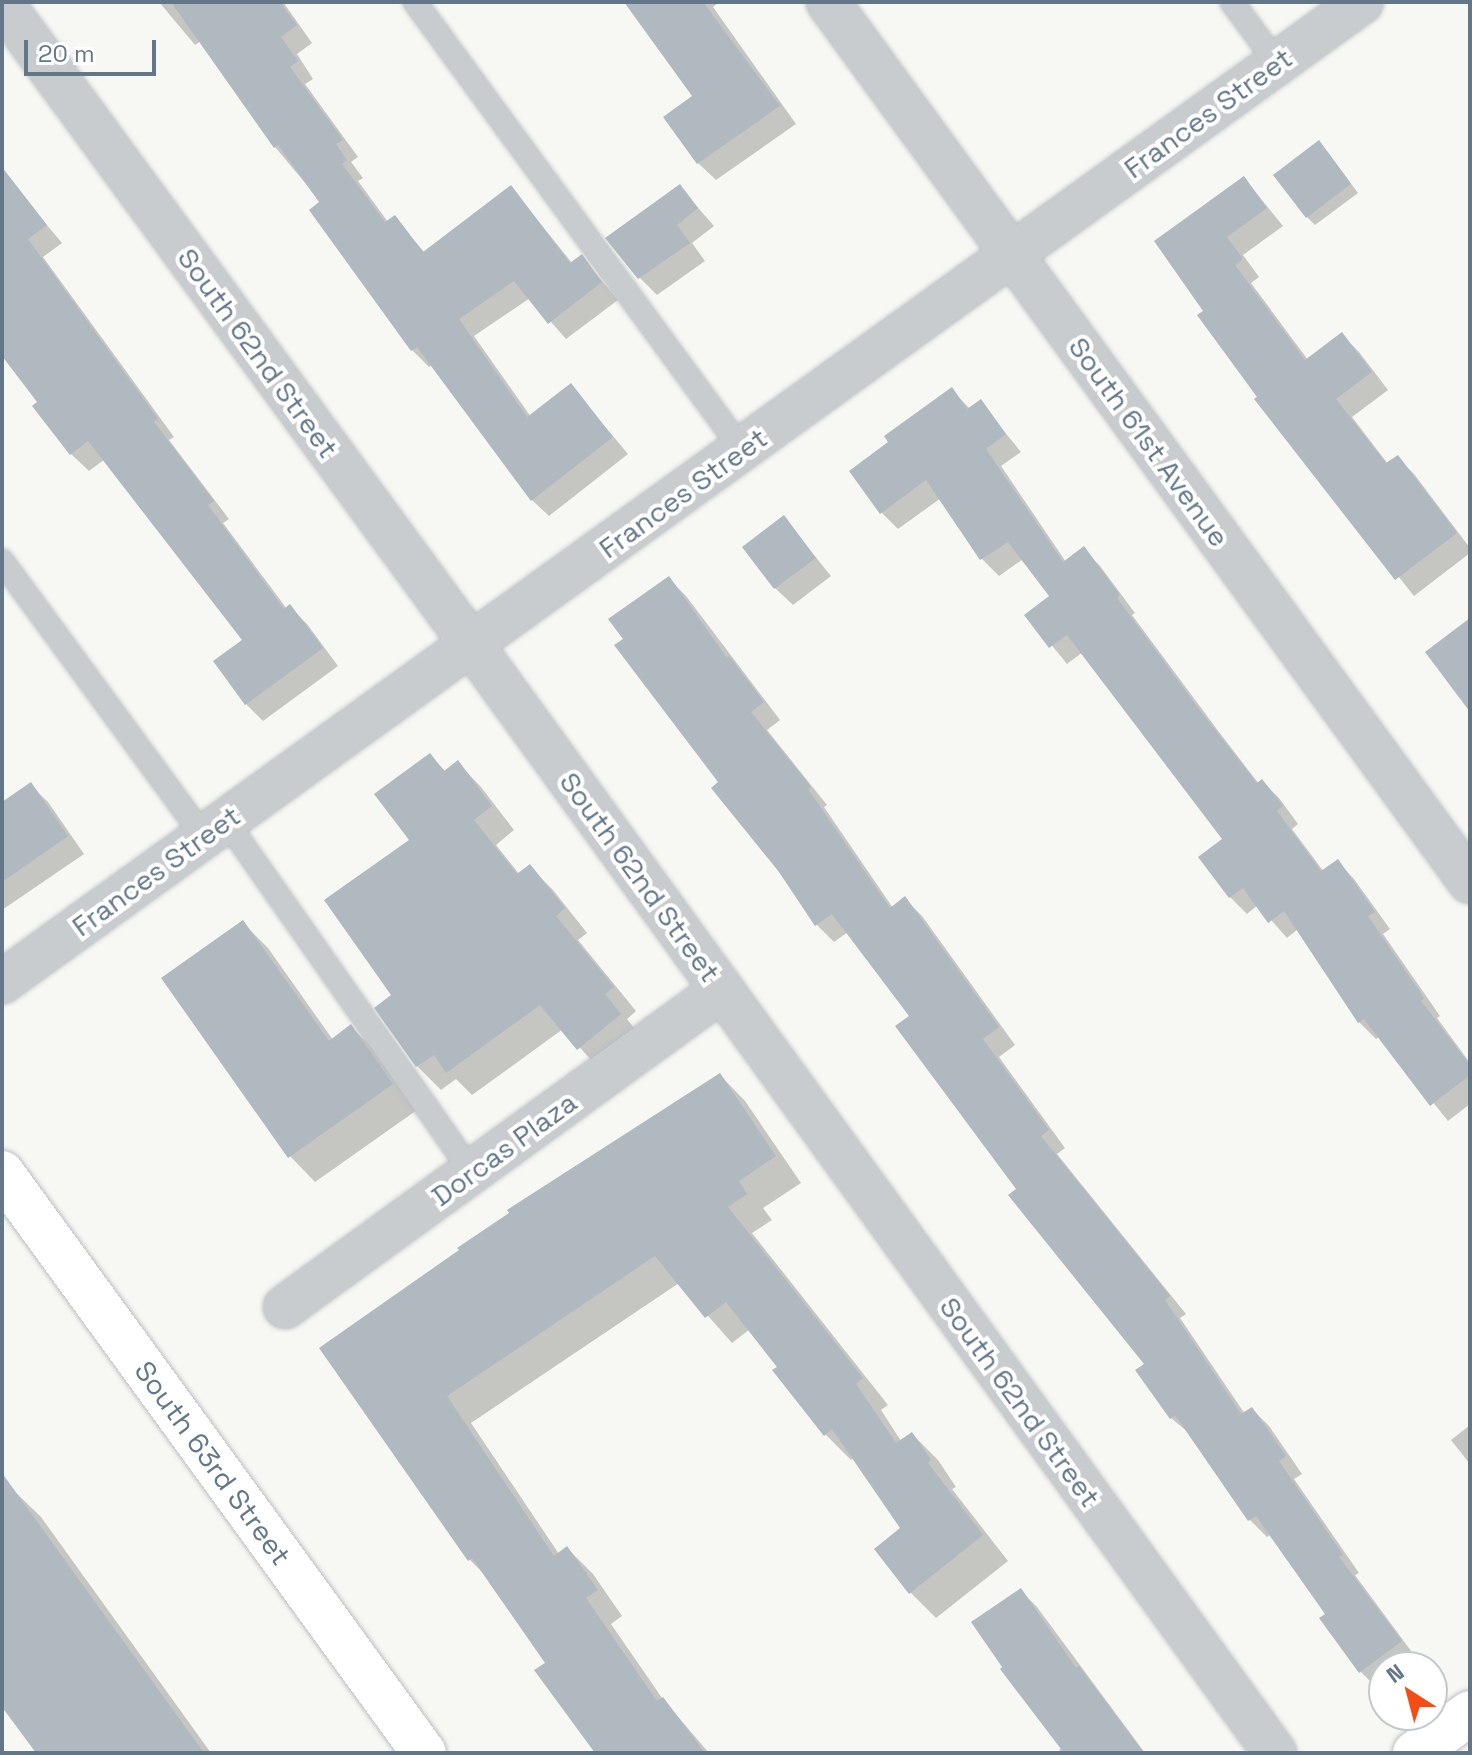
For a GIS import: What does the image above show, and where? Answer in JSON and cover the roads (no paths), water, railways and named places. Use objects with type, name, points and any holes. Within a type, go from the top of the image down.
[{"type":"street","name":"South 61st Avenue","points":[[828,2],[1470,882]]},
{"type":"street","name":"Frances Street","points":[[2,982],[1362,2]]},
{"type":"street","name":"South 62nd Street","points":[[2,3],[472,645],[1275,1753]]},
{"type":"street","name":"Dorcas Plaza","points":[[285,1307],[722,990]]},
{"type":"street","name":"South 63rd Street","points":[[2,1173],[424,1753]]},
{"type":"street","points":[[1415,1753],[1470,1713]]},
{"type":"lane","points":[[415,2],[743,451]]},
{"type":"lane","points":[[1232,2],[1277,63]]},
{"type":"lane","points":[[2,561],[215,829],[472,1172]]}]
